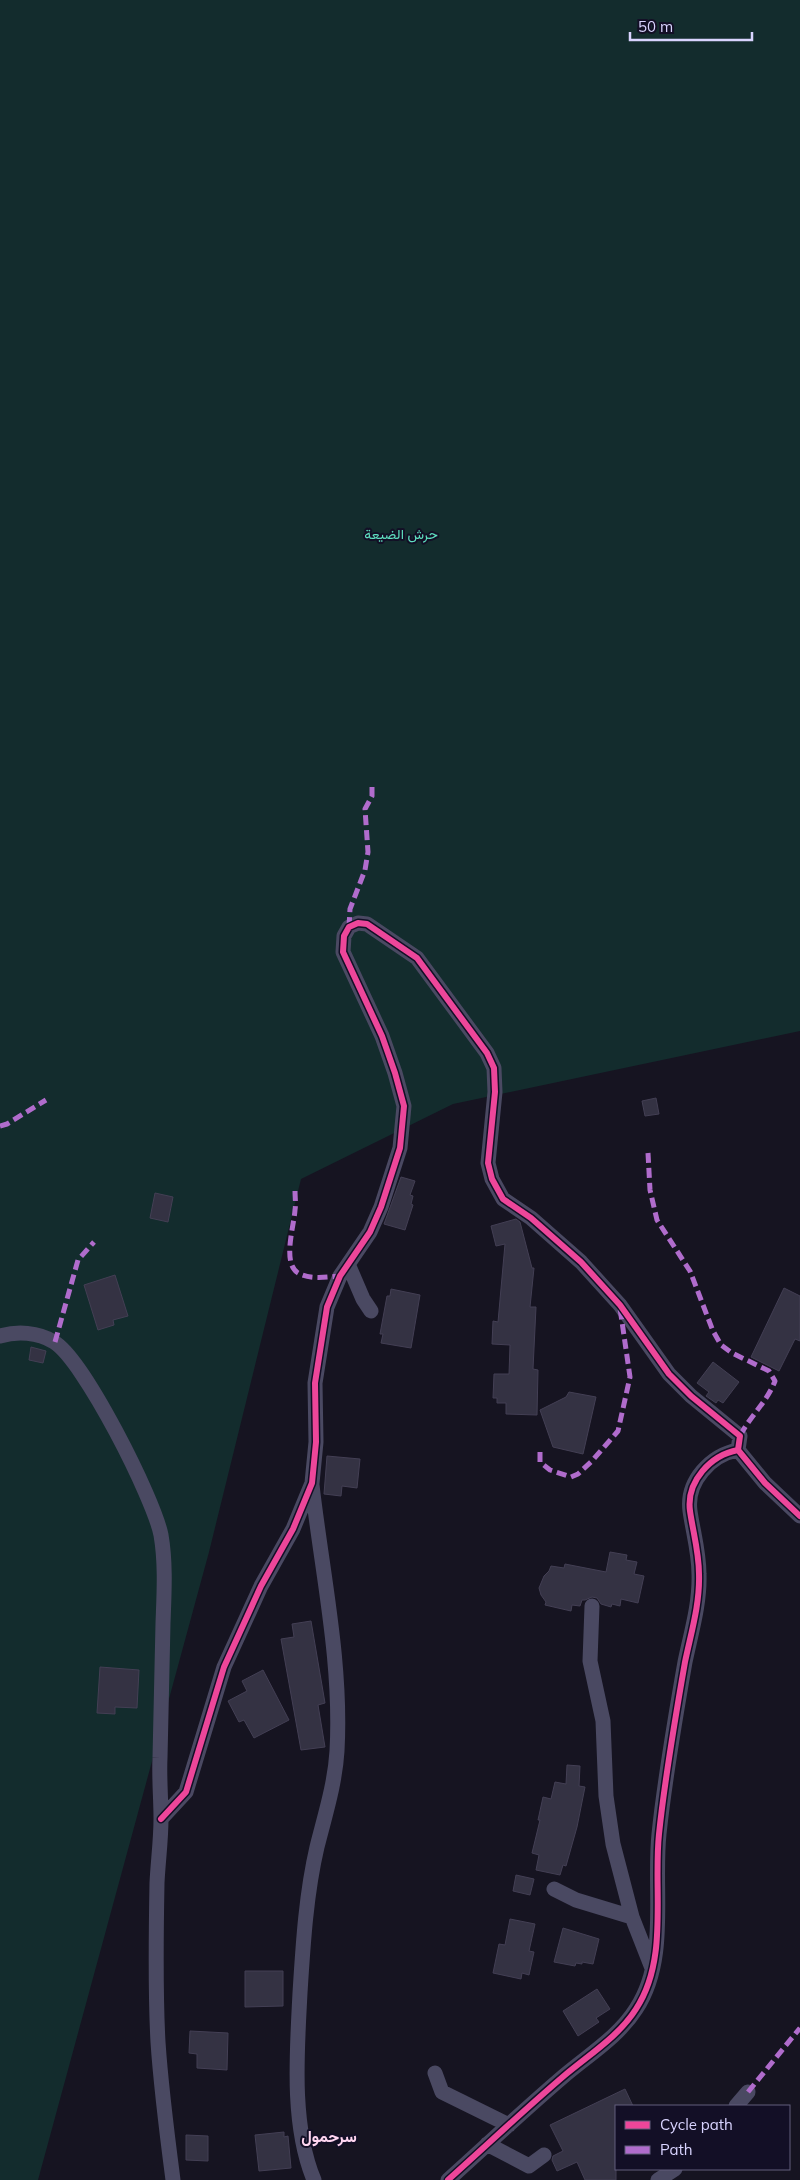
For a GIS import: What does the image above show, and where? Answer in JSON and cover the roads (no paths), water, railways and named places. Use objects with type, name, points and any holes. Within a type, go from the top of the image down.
[{"type":"street","points":[[314,2180],[307,2164],[302,2133],[298,2068],[299,2021],[303,1948],[310,1894],[317,1847],[330,1803],[337,1752],[338,1677],[312,1483],[316,1442],[316,1374],[328,1308],[340,1276],[370,1232],[381,1207],[400,1148],[404,1106],[382,1036],[343,952],[344,936],[348,927],[358,923],[367,924],[417,958],[487,1052],[494,1068],[495,1092],[488,1163],[492,1179],[503,1198],[531,1218],[581,1262],[620,1305],[669,1374],[691,1396],[740,1436],[738,1450],[765,1483],[800,1516]]},
{"type":"street","points":[[348,1264],[363,1299],[371,1310]]},
{"type":"street","points":[[0,1336],[11,1333],[34,1334],[55,1342],[76,1366],[98,1401],[137,1472],[151,1504],[160,1535],[163,1568],[159,1786],[161,1819],[157,1883],[158,2038],[163,2107],[173,2180]]},
{"type":"street","points":[[448,2180],[508,2125],[613,2036],[636,2009],[652,1970],[657,1924],[658,1845],[662,1801],[696,1610],[699,1575],[698,1545],[690,1509],[697,1480],[706,1465],[728,1452],[738,1450]]},
{"type":"street","points":[[161,1819],[186,1792],[224,1667],[261,1586],[293,1528],[312,1483]]},
{"type":"street","points":[[592,1606],[590,1661],[604,1721],[606,1796],[613,1844],[632,1917],[652,1970]]},
{"type":"street","points":[[554,1889],[576,1900],[632,1917]]},
{"type":"street","points":[[435,2073],[442,2092],[508,2125]]},
{"type":"street","points":[[737,2105],[748,2092]]},
{"type":"street","points":[[487,2144],[529,2166],[544,2155]]},
{"type":"street","points":[[658,2180],[673,2170]]},
{"type":"district","name":"سرحمول","points":[[329,2136]]},
{"type":"park label","name":"حرش الضيعة","points":[[401,534]]}]
